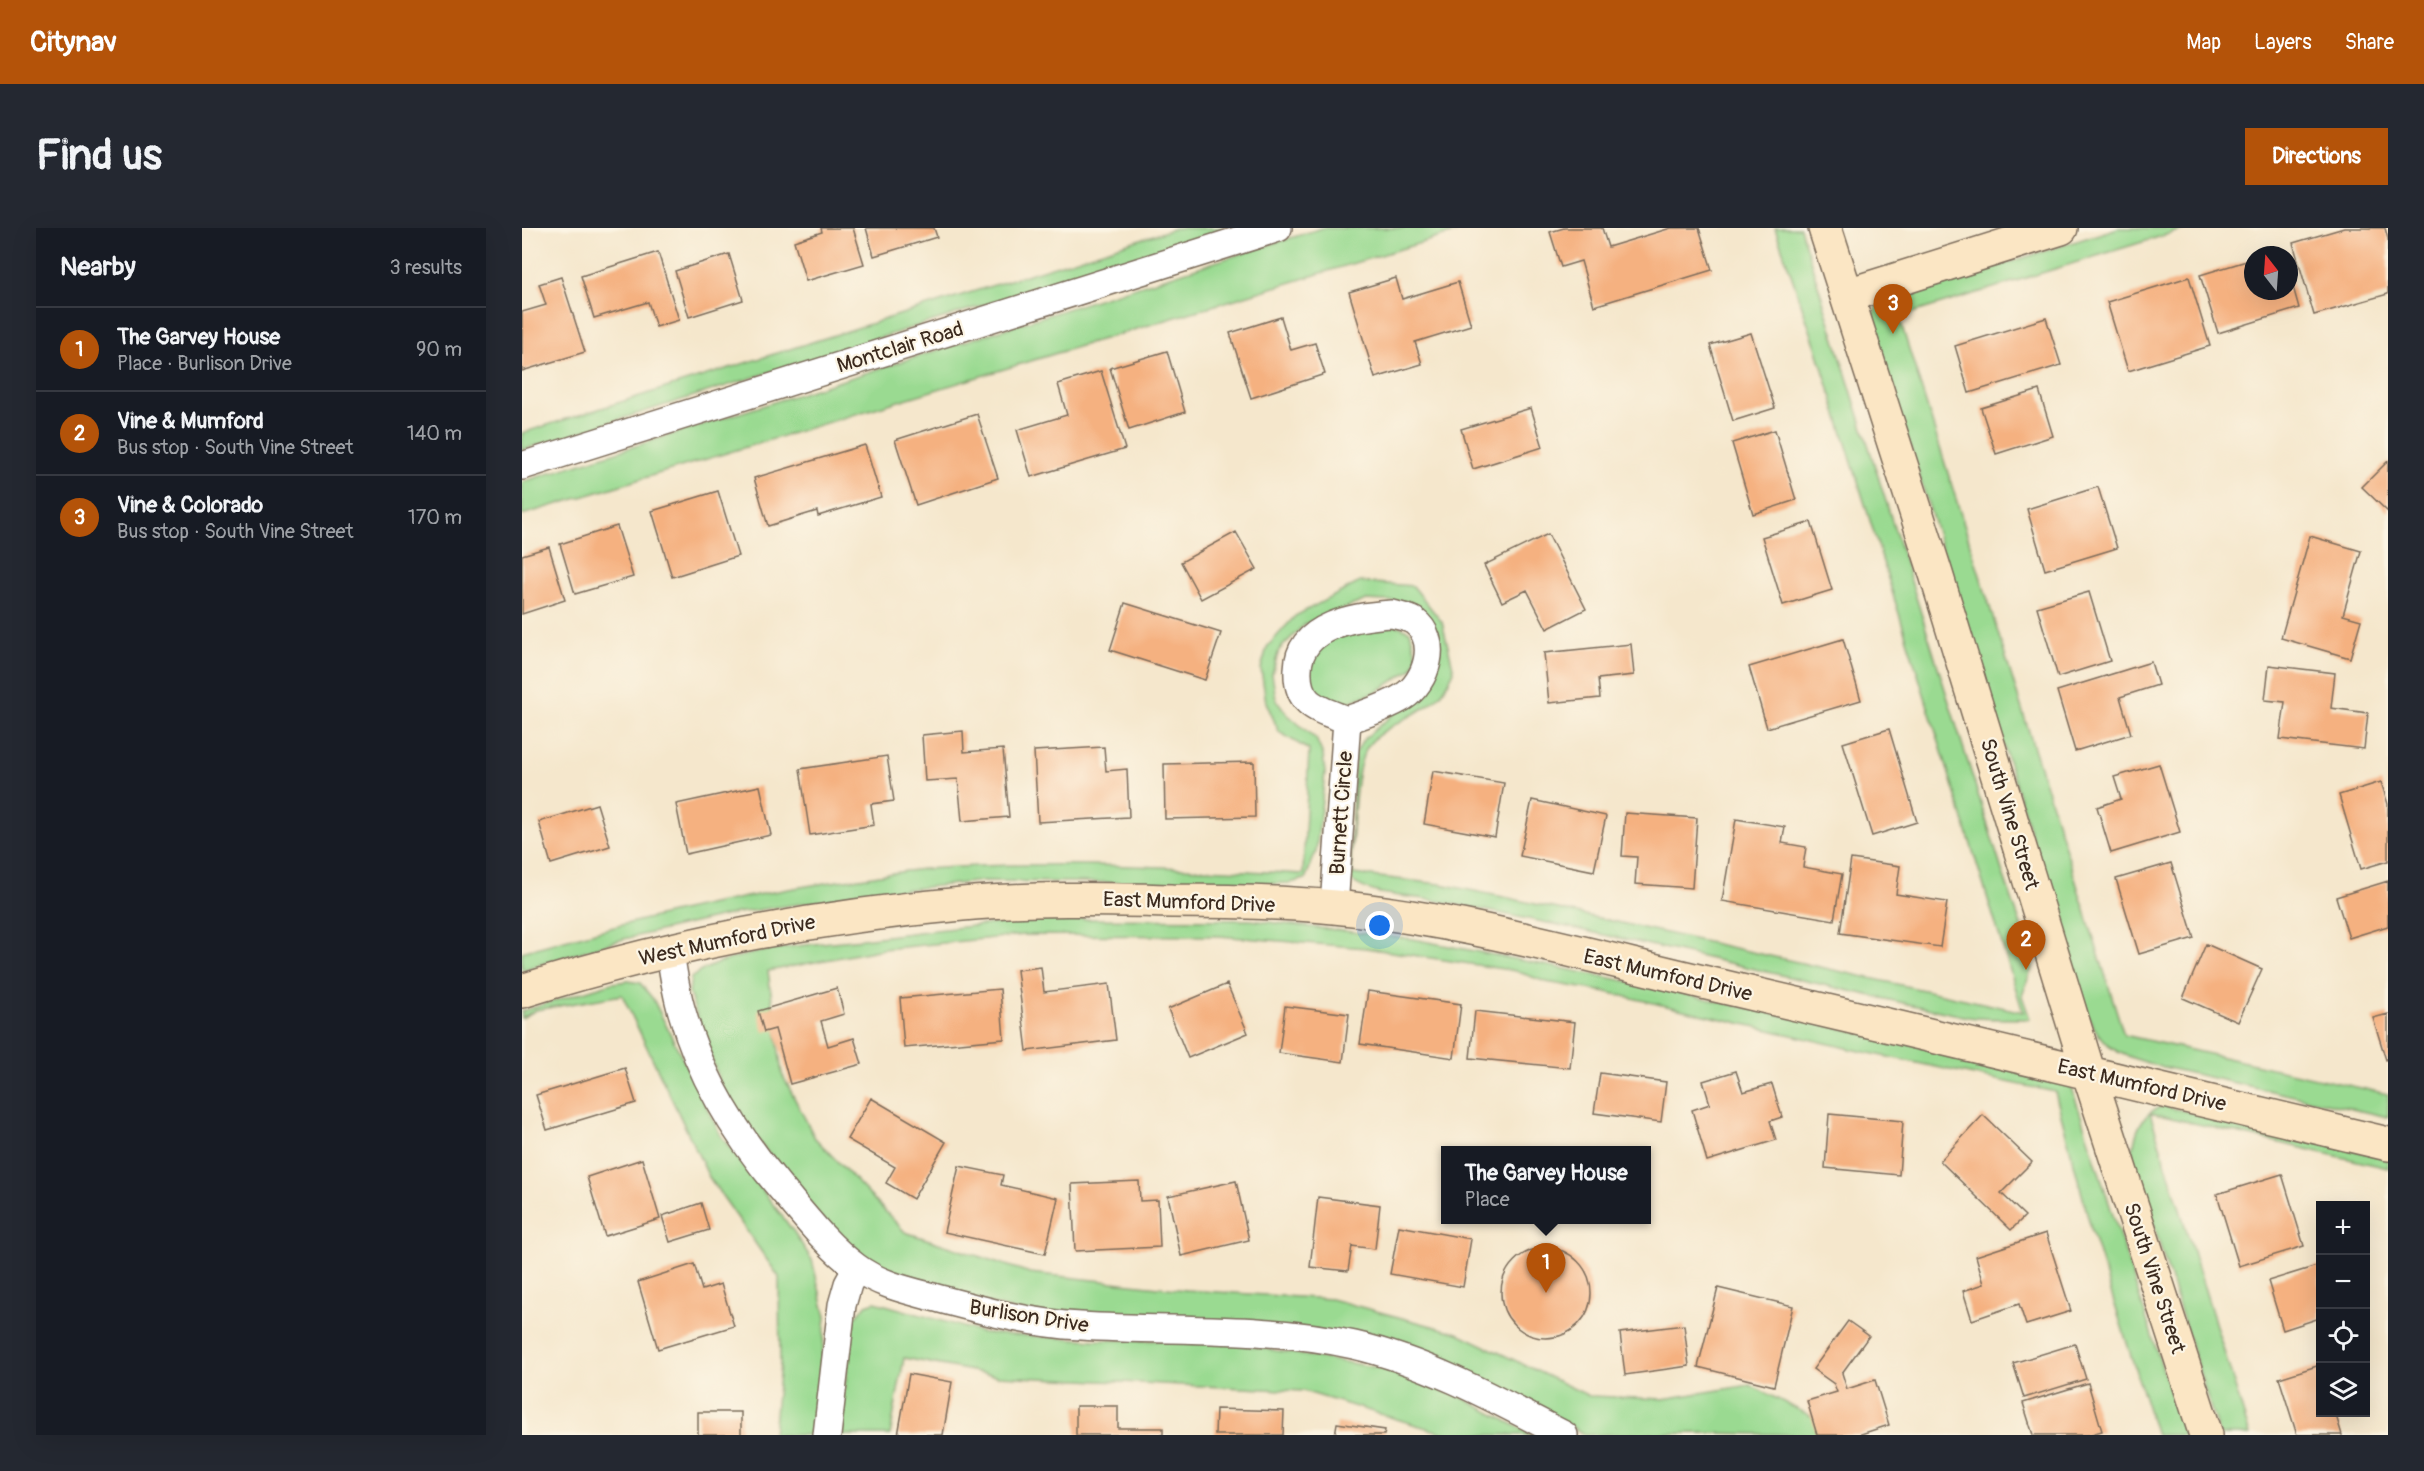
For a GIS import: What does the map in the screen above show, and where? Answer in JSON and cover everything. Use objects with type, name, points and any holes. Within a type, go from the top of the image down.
[{"type":"street","name":"Montclair Road","points":[[522,466],[1278,228]]},
{"type":"street","name":"South Vine Street","points":[[1825,228],[1848,295],[2088,1071],[2206,1435]]},
{"type":"street","points":[[1848,295],[2061,228]]},
{"type":"street","name":"Burnett Circle","points":[[1392,614],[1413,620],[1423,630],[1428,648],[1427,666],[1418,683],[1404,696],[1347,720],[1315,708],[1304,698],[1297,685],[1298,655],[1306,642],[1321,630],[1370,615],[1392,614]]},
{"type":"street","name":"Burnett Circle","points":[[1334,907],[1347,720]]},
{"type":"street","name":"East Mumford Drive","points":[[936,907],[1072,899],[1228,902],[1334,907],[1449,924],[2088,1071],[2388,1144]]},
{"type":"street","name":"West Mumford Drive","points":[[522,991],[572,975],[752,931],[834,918],[936,907]]},
{"type":"street","name":"Burlison Drive","points":[[670,952],[681,1011],[699,1061],[728,1116],[771,1176],[822,1236],[857,1268],[894,1286],[1001,1315],[1078,1326],[1298,1335],[1355,1345],[1428,1369],[1491,1396],[1564,1435]]},
{"type":"street","points":[[827,1435],[842,1305],[848,1284],[857,1268]]},
{"type":"green space","points":[[1176,228],[1230,228],[522,450],[522,433]]},
{"type":"green space","points":[[1322,228],[1470,228],[522,515],[522,482]]},
{"type":"green space","points":[[1775,228],[1800,228],[2004,877],[2029,948],[2032,967],[2022,996],[2030,1019],[1968,1017],[1592,932],[1458,905],[1378,892],[1358,885],[1349,879],[1355,754],[1363,740],[1422,689],[1424,614],[1408,602],[1366,600],[1305,624],[1279,650],[1272,674],[1276,699],[1287,714],[1316,739],[1323,755],[1325,773],[1316,852],[1305,879],[1290,883],[1263,884],[984,881],[891,891],[737,913],[624,939],[522,970],[522,952],[602,930],[682,910],[804,886],[906,871],[973,866],[1067,865],[1303,874],[1309,750],[1279,732],[1266,702],[1261,669],[1267,647],[1295,616],[1360,582],[1413,586],[1442,622],[1454,671],[1440,695],[1422,709],[1380,734],[1366,749],[1356,787],[1351,859],[1353,874],[1440,884],[1508,898],[2023,1012],[1816,347]]},
{"type":"green space","points":[[2118,228],[2188,228],[1899,317],[2124,1035],[2388,1094],[2388,1117],[2154,1065],[2113,1049],[2099,1036],[2087,1014],[1876,337],[1872,317],[1876,307],[1896,298]]},
{"type":"green space","points":[[1387,621],[1410,631],[1417,657],[1412,669],[1376,692],[1340,705],[1317,699],[1307,668],[1308,655],[1331,638]]},
{"type":"green space","points":[[1046,919],[1251,920],[1413,939],[1626,981],[2029,1070],[2070,1082],[2184,1435],[2156,1435],[2092,1232],[2055,1092],[1860,1051],[1606,992],[1546,982],[1516,971],[1366,948],[1219,936],[1024,935],[883,949],[768,971],[782,1074],[815,1138],[905,1232],[1030,1273],[1186,1290],[1331,1299],[1458,1333],[1589,1396],[1663,1399],[1750,1385],[1815,1418],[1820,1435],[1703,1433],[1586,1435],[1544,1411],[1414,1352],[1018,1311],[934,1290],[874,1263],[834,1234],[727,1103],[689,993],[691,978],[706,968],[748,954],[798,946]]},
{"type":"green space","points":[[628,981],[640,983],[653,999],[721,1136],[794,1232],[812,1260],[826,1317],[814,1435],[773,1435],[780,1364],[779,1277],[709,1177],[622,995],[536,1010],[522,1018],[522,1011],[612,983]]},
{"type":"green space","points":[[2163,1106],[2388,1158],[2388,1168],[2150,1113]]},
{"type":"green space","points":[[2150,1113],[2250,1435],[2219,1435],[2132,1155],[2140,1125]]},
{"type":"green space","points":[[875,1302],[984,1333],[1095,1340],[1219,1341],[1380,1368],[1461,1397],[1533,1435],[1450,1435],[1303,1391],[998,1376],[904,1358],[890,1435],[842,1435],[841,1416],[854,1319],[866,1305]]},
{"type":"building","points":[[821,228],[853,228],[864,264],[806,281],[794,241],[822,232]]},
{"type":"building","points":[[866,228],[934,228],[937,237],[874,256]]},
{"type":"building","points":[[1564,228],[1602,228],[1608,247],[1671,228],[1699,228],[1712,270],[1594,306],[1581,261],[1561,267],[1550,232]]},
{"type":"building","points":[[2344,228],[2385,228],[2388,239],[2388,294],[2314,315],[2298,260],[2298,246],[2294,246],[2293,243]]},
{"type":"building","points":[[658,252],[679,320],[656,327],[648,302],[594,318],[581,276]]},
{"type":"building","points":[[729,254],[743,300],[689,317],[675,271]]},
{"type":"building","points":[[2244,262],[2244,300],[2297,300],[2299,308],[2218,333],[2200,275]]},
{"type":"building","points":[[561,277],[585,352],[522,371],[522,312],[546,305],[539,284]]},
{"type":"building","points":[[2189,277],[2210,346],[2128,371],[2107,302]]},
{"type":"building","points":[[1396,278],[1402,299],[1458,282],[1471,325],[1415,342],[1422,364],[1375,378],[1349,292]]},
{"type":"building","points":[[1281,317],[1291,350],[1315,343],[1325,374],[1251,398],[1230,333]]},
{"type":"building","points":[[2046,318],[2061,365],[1969,393],[1955,346]]},
{"type":"building","points":[[1751,333],[1775,408],[1733,421],[1710,345]]},
{"type":"building","points":[[1167,351],[1185,412],[1129,430],[1110,368]]},
{"type":"building","points":[[1101,371],[1125,449],[1031,477],[1017,430],[1067,415],[1058,384]]},
{"type":"building","points":[[2039,390],[2053,436],[1996,454],[1981,408]]},
{"type":"building","points":[[1531,408],[1543,447],[1473,469],[1461,429]]},
{"type":"building","points":[[977,414],[998,478],[916,505],[895,440]]},
{"type":"building","points":[[1775,430],[1796,500],[1753,514],[1732,443]]},
{"type":"building","points":[[865,445],[881,497],[818,516],[817,511],[768,526],[754,478]]},
{"type":"building","points":[[2388,461],[2388,512],[2362,487]]},
{"type":"building","points":[[2098,487],[2117,548],[2045,570],[2027,509]]},
{"type":"building","points":[[718,491],[738,556],[672,577],[652,511]]},
{"type":"building","points":[[1811,522],[1832,590],[1783,605],[1762,537]]},
{"type":"building","points":[[617,526],[633,577],[575,594],[560,544]]},
{"type":"building","points":[[1236,532],[1257,569],[1201,599],[1181,562]]},
{"type":"building","points":[[1548,534],[1586,609],[1547,629],[1527,590],[1502,602],[1484,565]]},
{"type":"building","points":[[2310,536],[2361,551],[2343,615],[2361,620],[2350,658],[2281,638]]},
{"type":"building","points":[[549,547],[565,600],[522,614],[522,555]]},
{"type":"building","points":[[2089,592],[2110,661],[2058,677],[2037,607]]},
{"type":"building","points":[[1125,603],[1221,633],[1205,680],[1110,650]]},
{"type":"building","points":[[1843,639],[1861,700],[1767,728],[1749,667]]},
{"type":"building","points":[[1631,644],[1634,675],[1598,679],[1600,698],[1549,703],[1544,653]]},
{"type":"building","points":[[2151,662],[2158,685],[2120,697],[2131,734],[2075,751],[2057,691]]},
{"type":"building","points":[[2269,665],[2335,673],[2331,708],[2368,713],[2364,749],[2280,739],[2285,702],[2265,700]]},
{"type":"building","points":[[1889,729],[1917,822],[1872,836],[1843,743]]},
{"type":"building","points":[[963,731],[964,752],[1003,749],[1009,817],[962,821],[958,779],[925,781],[922,735]]},
{"type":"building","points":[[1104,747],[1106,771],[1127,769],[1129,817],[1038,822],[1034,751]]},
{"type":"building","points":[[887,756],[894,801],[871,804],[874,825],[810,835],[800,769]]},
{"type":"building","points":[[1254,762],[1255,817],[1165,819],[1164,764]]},
{"type":"building","points":[[2159,764],[2180,832],[2111,853],[2097,807],[2121,799],[2114,777]]},
{"type":"building","points":[[1433,771],[1504,783],[1495,837],[1424,824]]},
{"type":"building","points":[[2381,782],[2388,804],[2388,861],[2361,869],[2339,795]]},
{"type":"building","points":[[760,786],[771,835],[686,854],[676,804]]},
{"type":"building","points":[[1532,800],[1606,816],[1594,871],[1520,856]]},
{"type":"building","points":[[597,804],[610,846],[551,864],[539,822]]},
{"type":"building","points":[[1625,813],[1697,818],[1692,888],[1635,884],[1637,857],[1622,856]]},
{"type":"building","points":[[1736,819],[1785,827],[1782,843],[1806,847],[1803,867],[1842,874],[1834,920],[1722,901]]},
{"type":"building","points":[[1851,859],[1900,866],[1896,894],[1947,902],[1940,947],[1840,933]]},
{"type":"building","points":[[2171,863],[2194,938],[2139,954],[2116,879]]},
{"type":"building","points":[[2388,881],[2388,926],[2349,938],[2336,897]]},
{"type":"building","points":[[2206,944],[2262,969],[2238,1022],[2183,998]]},
{"type":"building","points":[[1041,967],[1044,992],[1109,984],[1116,1040],[1027,1051],[1017,970]]},
{"type":"building","points":[[1227,984],[1248,1033],[1188,1058],[1168,1009]]},
{"type":"building","points":[[837,988],[844,1014],[821,1021],[828,1046],[854,1038],[862,1064],[790,1084],[775,1029],[764,1032],[758,1011]]},
{"type":"building","points":[[1000,989],[1004,1039],[904,1048],[900,998]]},
{"type":"building","points":[[1368,991],[1461,1004],[1454,1058],[1360,1044]]},
{"type":"building","points":[[1285,1006],[1349,1014],[1343,1062],[1279,1053]]},
{"type":"building","points":[[1475,1011],[1575,1022],[1570,1068],[1470,1058]]},
{"type":"building","points":[[2388,1014],[2388,1059],[2386,1060],[2373,1018]]},
{"type":"building","points":[[625,1068],[636,1103],[547,1130],[536,1095]]},
{"type":"building","points":[[1736,1071],[1743,1092],[1772,1084],[1782,1117],[1770,1121],[1776,1140],[1707,1161],[1692,1110],[1710,1104],[1703,1081]]},
{"type":"building","points":[[1600,1073],[1666,1082],[1661,1122],[1594,1113]]},
{"type":"building","points":[[871,1098],[946,1142],[913,1199],[886,1183],[895,1167],[847,1139]]},
{"type":"building","points":[[1829,1114],[1903,1121],[1899,1175],[1825,1168]]},
{"type":"building","points":[[1983,1115],[2032,1162],[2001,1193],[2025,1216],[2011,1230],[1940,1161]]},
{"type":"building","points":[[642,1159],[660,1219],[605,1236],[587,1177]]},
{"type":"building","points":[[959,1166],[1003,1175],[1001,1185],[1058,1198],[1045,1254],[944,1232]]},
{"type":"building","points":[[2282,1174],[2304,1246],[2239,1266],[2217,1194]]},
{"type":"building","points":[[1139,1181],[1140,1201],[1158,1200],[1160,1247],[1075,1251],[1072,1184]]},
{"type":"building","points":[[1236,1181],[1249,1240],[1181,1256],[1168,1196]]},
{"type":"building","points":[[1318,1197],[1380,1205],[1375,1249],[1352,1246],[1348,1271],[1310,1267]]},
{"type":"building","points":[[701,1203],[709,1230],[670,1242],[662,1216]]},
{"type":"building","points":[[1399,1226],[1471,1239],[1463,1287],[1390,1274]]},
{"type":"building","points":[[2046,1233],[2071,1311],[2026,1325],[2019,1304],[1972,1320],[1963,1291],[1984,1284],[1976,1256]]},
{"type":"building","points":[[1546,1248],[1563,1251],[1578,1261],[1588,1276],[1591,1293],[1588,1310],[1578,1325],[1563,1335],[1546,1338],[1529,1335],[1514,1325],[1504,1310],[1501,1293],[1504,1276],[1514,1261],[1529,1251]]},
{"type":"building","points":[[694,1264],[702,1290],[721,1284],[734,1326],[658,1349],[638,1282]]},
{"type":"building","points":[[2316,1266],[2316,1319],[2283,1330],[2268,1281]]},
{"type":"building","points":[[1718,1288],[1793,1306],[1774,1386],[1698,1367]]},
{"type":"building","points":[[1848,1321],[1869,1336],[1842,1373],[1847,1389],[1875,1380],[1889,1425],[1858,1435],[1817,1435],[1807,1401],[1837,1392],[1834,1384],[1813,1369]]},
{"type":"building","points":[[1684,1325],[1689,1366],[1625,1375],[1620,1333]]},
{"type":"building","points":[[2075,1344],[2086,1379],[2024,1398],[2013,1363]]},
{"type":"building","points":[[2316,1366],[2316,1417],[2337,1417],[2342,1435],[2297,1435],[2279,1378]]},
{"type":"building","points":[[909,1374],[952,1382],[943,1435],[898,1435]]},
{"type":"building","points":[[2088,1383],[2102,1431],[2088,1435],[2033,1435],[2023,1403]]},
{"type":"building","points":[[1076,1406],[1118,1406],[1118,1428],[1163,1428],[1163,1435],[1076,1435]]},
{"type":"building","points":[[1216,1409],[1284,1411],[1283,1435],[1215,1435]]},
{"type":"building","points":[[698,1412],[741,1412],[741,1435],[698,1435]]},
{"type":"building","points":[[1337,1423],[1385,1430],[1384,1435],[1335,1435]]},
{"type":"place","name":"Vine & Colorado","points":[[1893,334]]},
{"type":"place","name":"Vine & Mumford","points":[[2026,970]]},
{"type":"place","name":"The Garvey House","points":[[1546,1293]]}]
